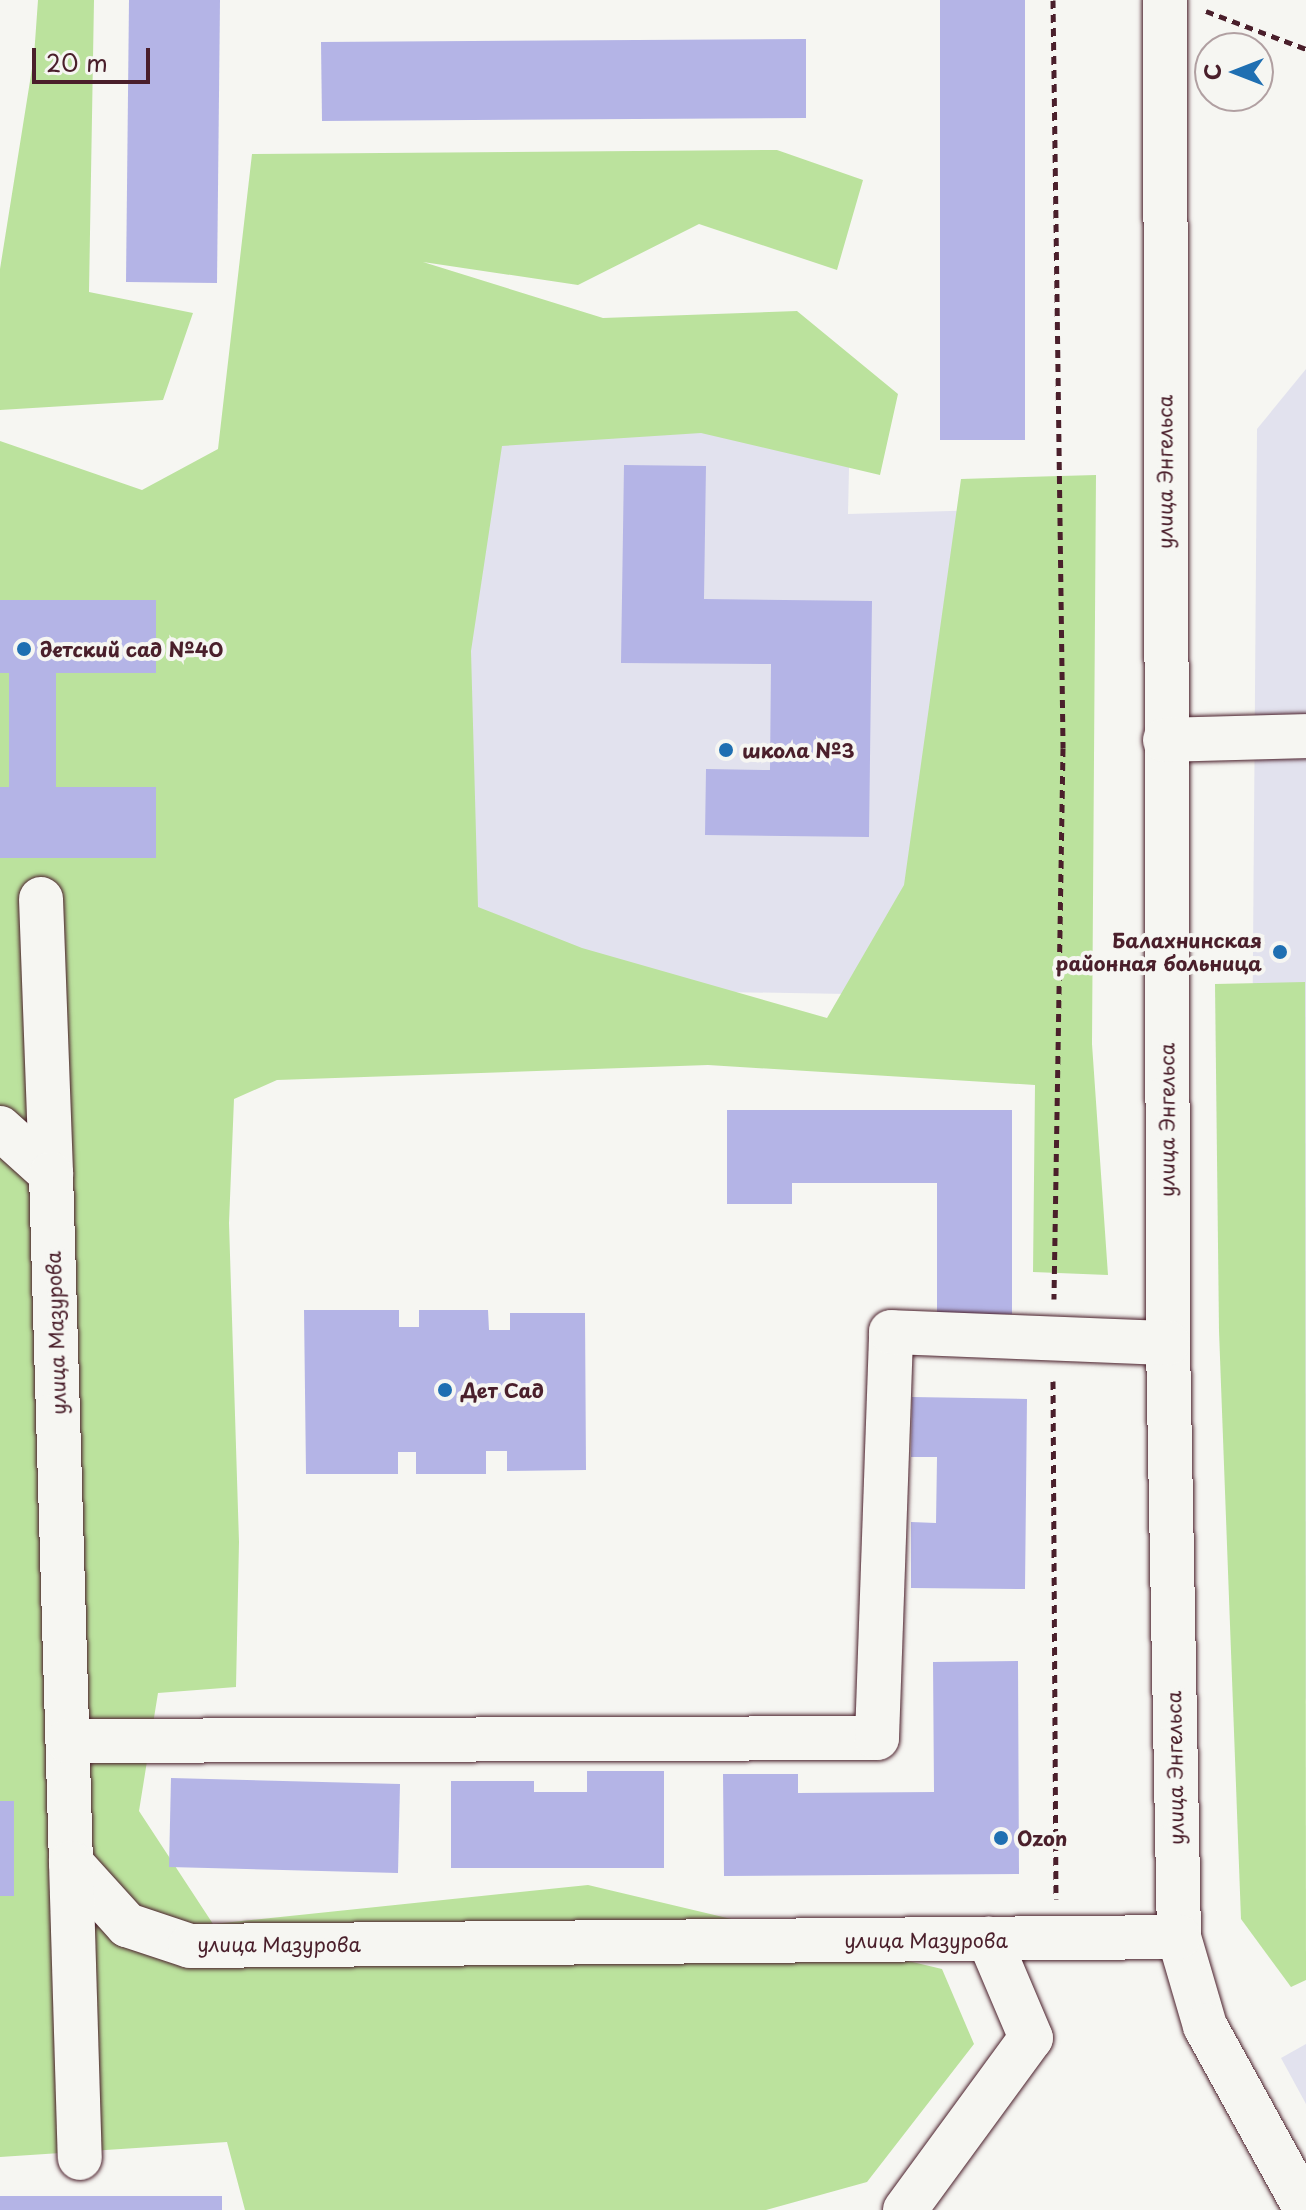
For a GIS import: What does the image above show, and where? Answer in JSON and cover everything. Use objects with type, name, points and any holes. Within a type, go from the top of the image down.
[{"type":"street","name":"улица Энгельса","points":[[1179,3],[1165,740],[1168,1343],[1179,1937],[1205,2026],[1306,2210]]},
{"type":"street","points":[[1165,740],[1306,736]]},
{"type":"street","name":"улица Мазурова","points":[[41,899],[71,1863],[127,1925],[190,1946],[1179,1937]]},
{"type":"street","points":[[0,1128],[51,1174]]},
{"type":"street","points":[[68,1741],[877,1738],[891,1332],[1168,1343]]},
{"type":"street","points":[[71,1863],[80,2158]]},
{"type":"street","points":[[899,2207],[1031,2038],[989,1939]]},
{"type":"path","points":[[1053,0],[1063,748],[1053,1339],[1056,1938]]},
{"type":"path","points":[[1179,3],[1306,49]]},
{"type":"shaded area","name":"Балахнинская районная больница","points":[[1306,369],[1306,1702],[1249,1475],[1257,429]]},
{"type":"shaded area","name":"школа №3","points":[[440,370],[851,380],[848,514],[1019,509],[1025,997],[424,987]]},
{"type":"shaded area","points":[[1306,2044],[1306,2104],[1281,2058]]},
{"type":"green space","points":[[38,0],[94,0],[89,292],[193,313],[163,400],[0,410],[0,269],[34,56]]},
{"type":"green space","points":[[777,150],[863,180],[837,270],[699,224],[578,285],[423,262],[603,318],[797,311],[898,394],[880,475],[701,433],[502,446],[471,651],[478,907],[582,948],[827,1018],[904,885],[961,479],[1096,475],[1092,1044],[1108,1275],[1033,1272],[1035,1085],[708,1065],[277,1080],[234,1099],[229,1223],[239,1542],[236,1687],[158,1693],[139,1811],[213,1924],[588,1885],[942,1969],[974,2044],[867,2182],[766,2210],[245,2210],[227,2142],[0,2157],[0,441],[142,490],[218,449],[252,154]]},
{"type":"green space","points":[[1305,982],[1306,1980],[1291,1987],[1241,1919],[1219,1331],[1215,984]]},
{"type":"building","points":[[129,0],[220,0],[217,283],[126,282]]},
{"type":"building","points":[[940,0],[1025,0],[1025,440],[940,440]]},
{"type":"building","points":[[806,39],[806,118],[322,121],[321,42]]},
{"type":"building","points":[[624,465],[706,466],[704,599],[872,601],[869,837],[705,835],[706,769],[770,770],[771,664],[621,663]]},
{"type":"building","points":[[0,600],[156,600],[156,673],[56,673],[56,787],[156,787],[156,858],[0,858],[0,787],[9,787],[9,673],[0,673]]},
{"type":"building","points":[[727,1110],[1012,1110],[1012,1314],[937,1314],[937,1183],[792,1183],[792,1204],[727,1204]]},
{"type":"building","name":"Дет Сад","points":[[304,1310],[399,1310],[399,1327],[419,1327],[419,1310],[488,1310],[489,1330],[510,1330],[510,1313],[585,1313],[586,1470],[507,1471],[507,1451],[486,1451],[486,1474],[416,1474],[416,1452],[398,1452],[398,1474],[306,1474]]},
{"type":"building","points":[[912,1397],[1027,1399],[1025,1589],[911,1588],[911,1522],[936,1523],[937,1457],[911,1457]]},
{"type":"building","points":[[1018,1661],[1019,1874],[724,1876],[723,1774],[798,1774],[798,1793],[934,1792],[933,1662]]},
{"type":"building","points":[[587,1771],[664,1771],[664,1868],[451,1868],[451,1781],[534,1781],[534,1792],[587,1792]]},
{"type":"building","points":[[171,1778],[400,1784],[398,1873],[169,1867]]},
{"type":"building","points":[[0,1801],[14,1801],[14,1896],[0,1896]]},
{"type":"building","points":[[0,2196],[222,2196],[222,2210],[0,2210]]},
{"type":"place","name":"детский сад №40","points":[[24,649]]},
{"type":"place","name":"школа №3","points":[[726,750]]},
{"type":"place","name":"Балахнинская районная больница","points":[[1280,952]]},
{"type":"place","name":"Дет Сад","points":[[445,1390]]},
{"type":"place","name":"Ozon","points":[[1001,1838]]}]
